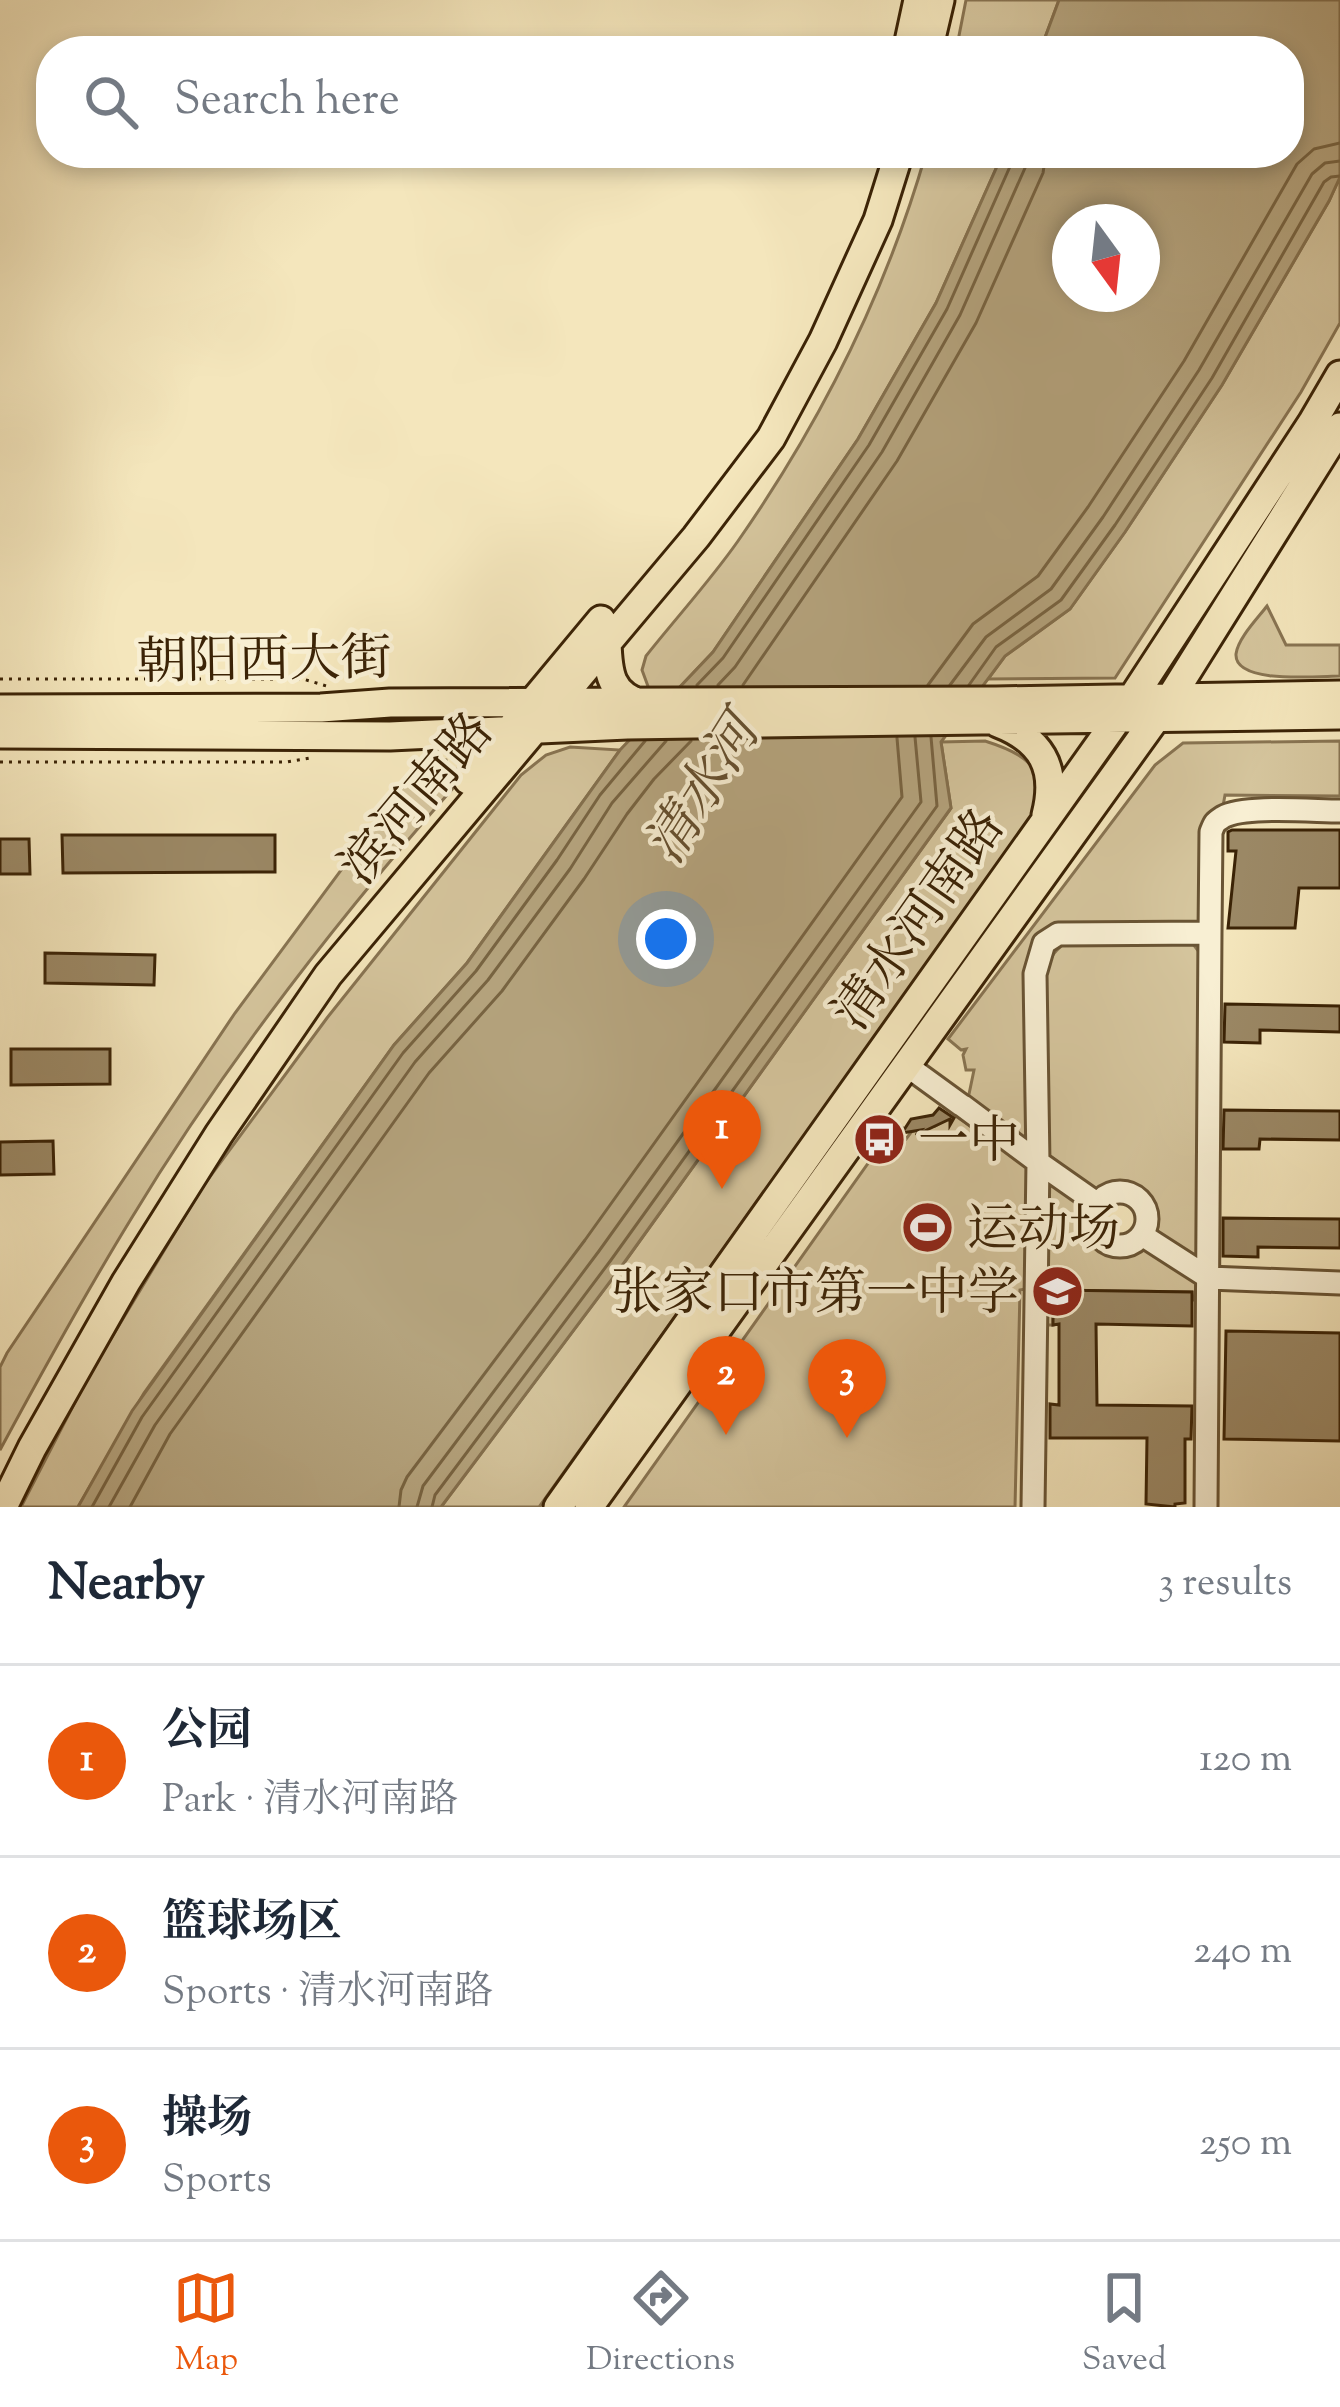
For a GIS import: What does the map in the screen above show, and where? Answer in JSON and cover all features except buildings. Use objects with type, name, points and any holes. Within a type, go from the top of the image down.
[{"type":"main road","points":[[911,36],[918,0]]},
{"type":"main road","points":[[932,36],[940,0]]},
{"type":"main road","name":"滨河南路","points":[[3,1507],[126,1282],[219,1134],[328,975],[755,427],[807,335],[861,212],[874,168]]},
{"type":"main road","name":"滨河南路","points":[[0,1480],[111,1276],[302,983],[533,717],[607,642],[696,537],[771,437],[823,341],[878,220],[894,168]]},
{"type":"main road","name":"清水河南路","points":[[559,1507],[1124,710],[1340,375]]},
{"type":"main road","name":"清水河南路","points":[[589,1507],[1164,707],[1340,427]]},
{"type":"main road","points":[[607,642],[618,693],[634,715]]},
{"type":"main road","points":[[533,717],[990,715],[1340,694]]},
{"type":"main road","name":"朝阳西大街","points":[[0,709],[321,708],[390,703],[533,717]]},
{"type":"main road","points":[[1164,707],[1340,716]]},
{"type":"main road","points":[[990,715],[1019,731],[1044,759],[1051,790],[1043,822]]},
{"type":"main road","name":"朝阳西大街","points":[[0,734],[390,736],[533,717]]},
{"type":"lane","points":[[1206,1507],[1211,832],[1216,821],[1228,814],[1340,811]]},
{"type":"lane","points":[[1033,1507],[1039,1162],[1035,974],[1045,943],[1058,934],[1210,933]]},
{"type":"lane","points":[[906,1065],[1098,1204]]},
{"type":"lane","points":[[1115,1192],[1136,1196],[1147,1216],[1142,1235],[1124,1247],[1107,1242],[1094,1224],[1098,1204],[1115,1192]]},
{"type":"lane","points":[[1142,1235],[1209,1278],[1340,1283]]},
{"type":"path","points":[[0,679],[303,679],[346,691]]},
{"type":"path","points":[[0,762],[287,762],[321,755]]},
{"type":"shaded area","points":[[966,0],[1059,0],[1046,36],[959,36]]},
{"type":"shaded area","points":[[921,168],[996,168],[936,303],[858,439],[713,652],[678,689],[649,689],[642,670],[646,656],[738,541],[797,450],[871,305]]},
{"type":"shaded area","points":[[1340,177],[1340,323],[1301,392],[1115,678],[988,679],[1005,656],[1070,609],[1125,532],[1222,385]]},
{"type":"shaded area","points":[[1267,606],[1286,645],[1340,645],[1340,676],[1263,675],[1239,664],[1240,641]]},
{"type":"shaded area","points":[[985,741],[1011,751],[1032,767],[1041,783],[1041,804],[539,1507],[441,1507],[621,1267],[951,808],[941,742]]},
{"type":"shaded area","points":[[1340,741],[1340,796],[1225,795],[1202,921],[1041,941],[1031,1145],[968,1099],[974,1070],[966,1070],[966,1049],[948,1039],[1155,765],[1183,743]]},
{"type":"shaded area","points":[[570,747],[620,750],[467,963],[394,1045],[144,1393],[78,1507],[21,1507],[89,1375],[203,1186],[327,1018],[521,775],[546,755]]},
{"type":"shaded area","points":[[446,760],[454,787],[324,942],[204,1106],[114,1247],[0,1450],[0,1367],[7,1353],[235,1013],[422,761]]},
{"type":"shaded area","points":[[1185,942],[1203,957],[1202,1267],[1152,1228],[1150,1204],[1138,1190],[1120,1186],[1098,1193],[1045,1152],[1046,973],[1052,956],[1065,943]]},
{"type":"shaded area","points":[[954,1115],[1029,1165],[1030,1288],[1020,1290],[1015,1507],[624,1507],[896,1124],[905,1129],[900,1136],[906,1139],[912,1131]]},
{"type":"shaded area","points":[[1044,1178],[1089,1204],[1086,1231],[1097,1247],[1118,1252],[1144,1245],[1201,1282],[1201,1299],[1193,1300],[1192,1292],[1053,1290],[1053,1325],[1042,1325]]},
{"type":"water","name":"清水河","points":[[1059,0],[1340,0],[1340,177],[1222,385],[1070,609],[1005,656],[941,742],[951,808],[621,1267],[441,1507],[78,1507],[132,1411],[394,1045],[467,963],[620,750],[713,652],[858,439],[936,303],[996,168],[1304,168],[1304,36],[1046,36]]},
{"type":"place","name":"一中","points":[[879,1139]]},
{"type":"place","name":"公园","points":[[722,1189]]},
{"type":"place","name":"运动场","points":[[928,1227]]},
{"type":"place","name":"张家口市第一中学","points":[[1058,1291]]},
{"type":"place","name":"篮球场区","points":[[726,1435]]},
{"type":"place","name":"操场","points":[[847,1438]]}]
